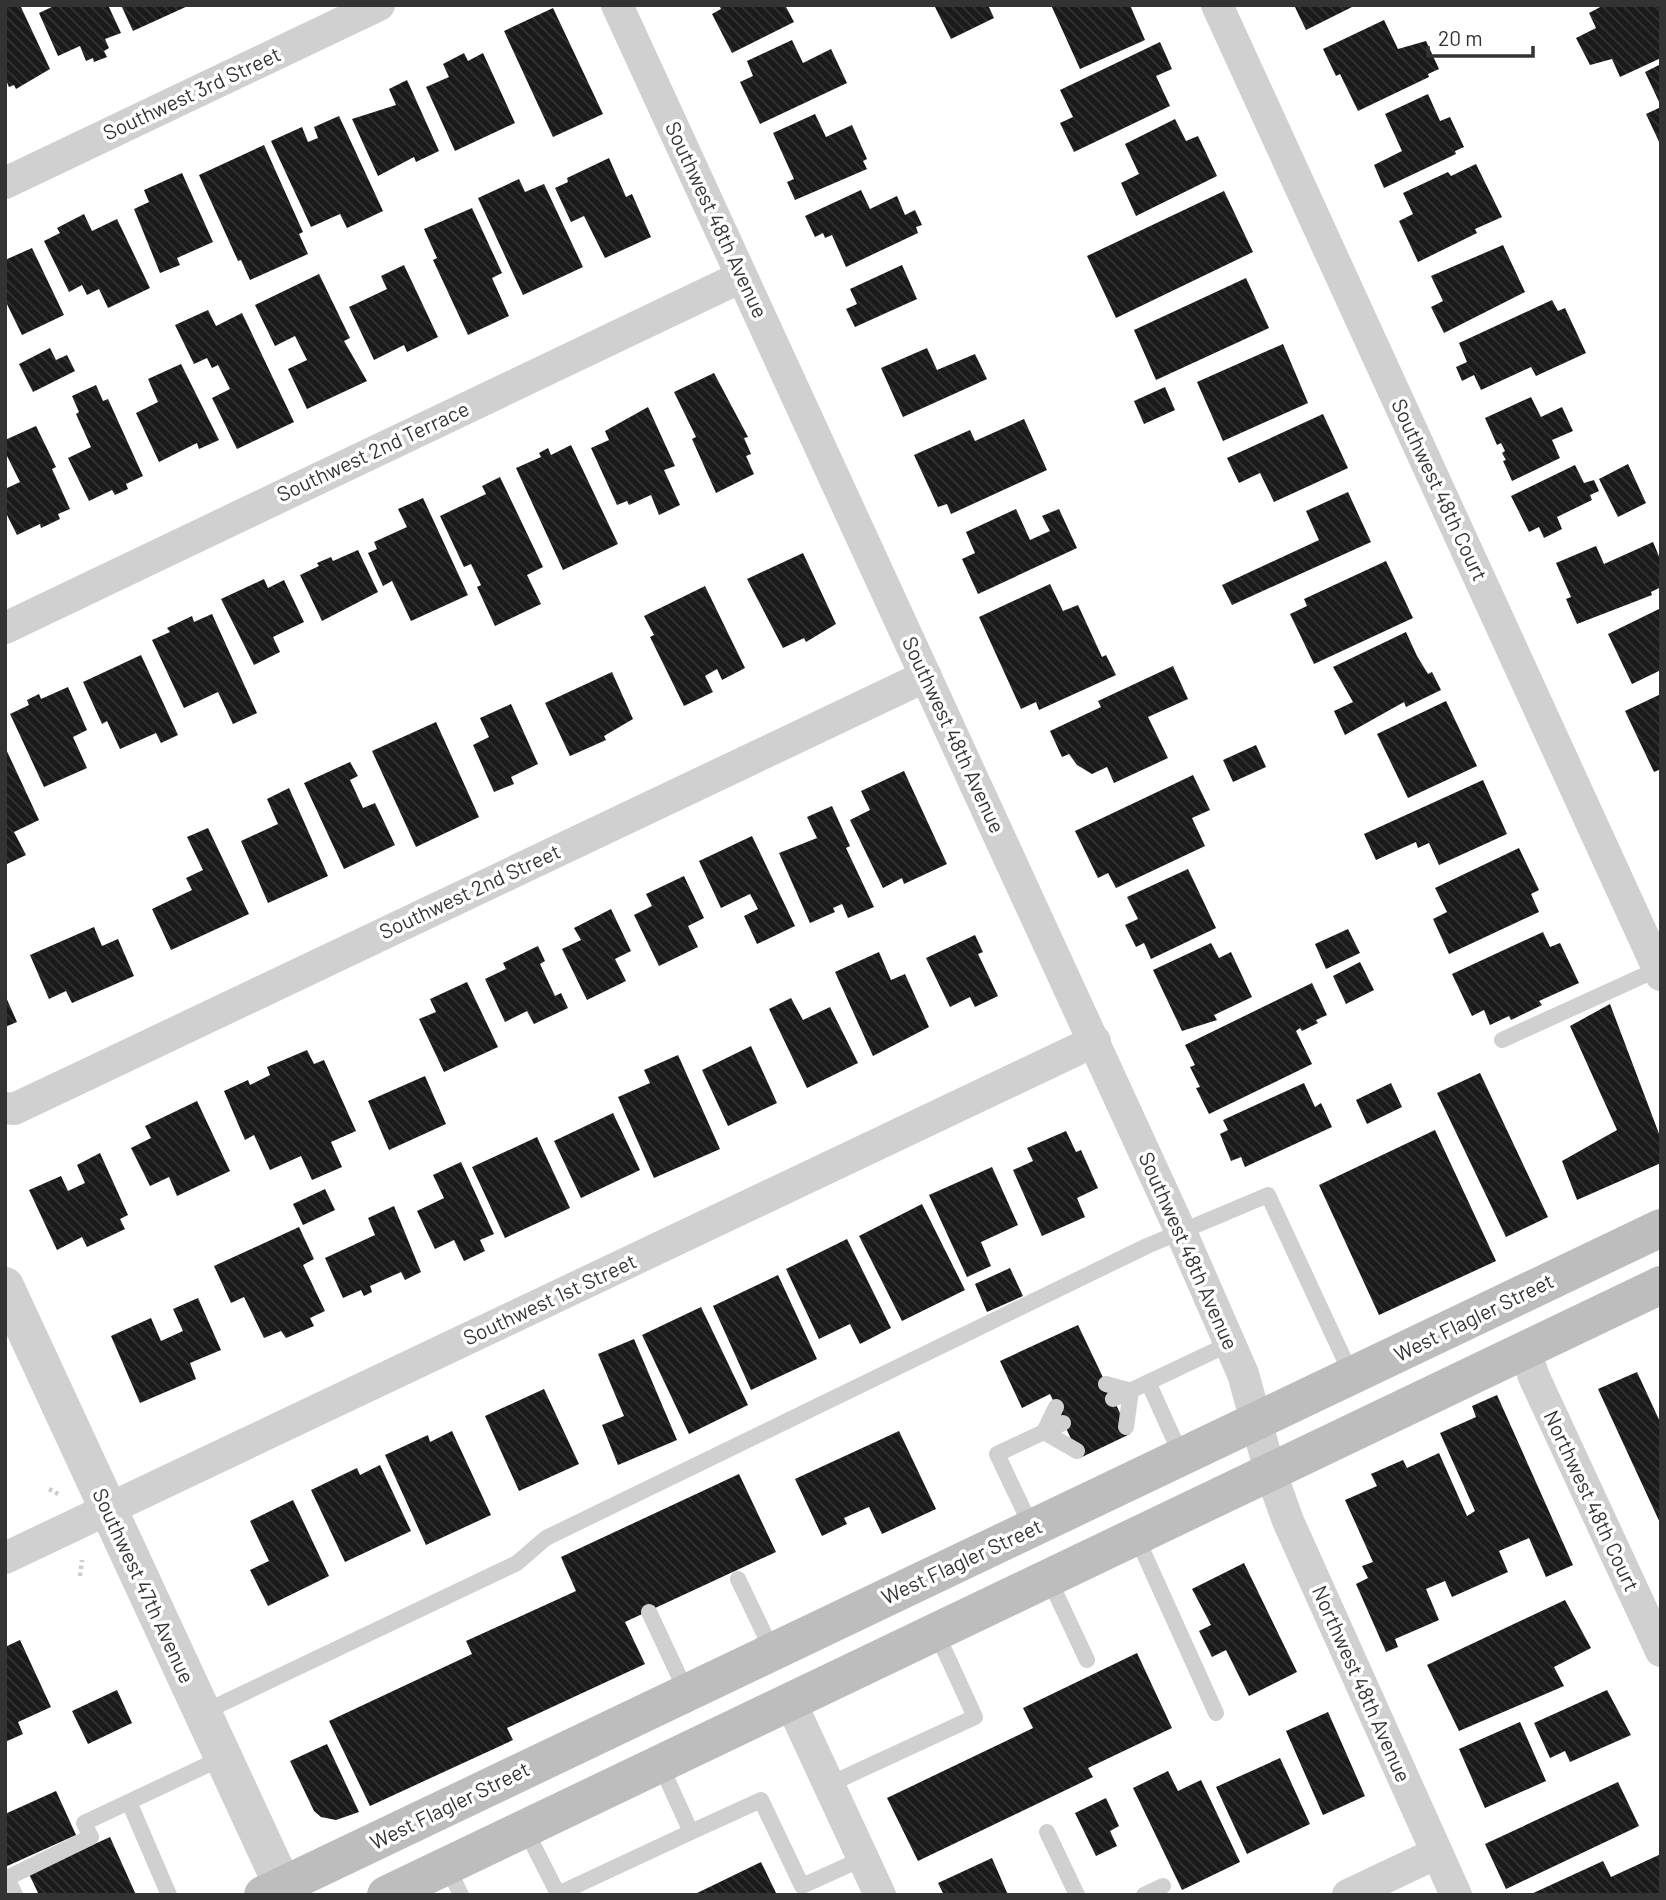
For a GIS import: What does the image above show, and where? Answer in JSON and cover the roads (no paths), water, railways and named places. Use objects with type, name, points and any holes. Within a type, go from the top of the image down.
[{"type":"main road","name":"West Flagler Street","points":[[278,1892],[687,1693],[1661,1228]]},
{"type":"main road","points":[[1525,1350],[1572,1291],[1583,1265]]},
{"type":"main road","points":[[386,1895],[454,1880],[525,1829],[1661,1285]]},
{"type":"street","name":"Southwest 3rd Street","points":[[5,183],[379,5]]},
{"type":"street","name":"Southwest 48th Avenue","points":[[617,5],[1181,1232],[1243,1374],[1270,1471]]},
{"type":"street","name":"Southwest 48th Court","points":[[1217,5],[1659,972]]},
{"type":"street","name":"Southwest 2nd Terrace","points":[[5,628],[741,277]]},
{"type":"street","name":"Southwest 2nd Street","points":[[8,1113],[926,676]]},
{"type":"street","name":"Southwest 1st Street","points":[[5,1558],[1095,1041]]},
{"type":"street","name":"Southwest 47th Avenue","points":[[5,1286],[202,1713],[278,1892]]},
{"type":"street","name":"Northwest 48th Court","points":[[1525,1350],[1534,1377],[1661,1651]]},
{"type":"street","name":"Northwest 48th Avenue","points":[[1270,1471],[1293,1533],[1456,1895]]},
{"type":"street","points":[[790,1701],[880,1895]]},
{"type":"street","points":[[1348,1895],[1437,1853]]},
{"type":"lane","points":[[1503,1040],[1659,972]]},
{"type":"lane","points":[[202,1713],[517,1563],[546,1538],[1181,1232],[1268,1195],[1353,1376]]},
{"type":"lane","points":[[1110,1391],[1130,1391],[1230,1344]]},
{"type":"lane","points":[[1148,1382],[1182,1457]]},
{"type":"lane","points":[[1126,1427],[1130,1391]]},
{"type":"lane","points":[[1044,1432],[1056,1407]]},
{"type":"lane","points":[[1032,1528],[997,1454],[1063,1423]]},
{"type":"lane","points":[[1044,1432],[1077,1451]]},
{"type":"lane","points":[[1136,1536],[1216,1713]]},
{"type":"lane","points":[[1048,1577],[1087,1660]]},
{"type":"lane","points":[[738,1579],[773,1652]]},
{"type":"lane","points":[[649,1612],[687,1693]]},
{"type":"lane","points":[[830,1784],[975,1717],[936,1632]]},
{"type":"lane","points":[[15,1895],[7,1878],[91,1837],[84,1823],[222,1758]]},
{"type":"lane","points":[[660,1763],[691,1832]]},
{"type":"lane","points":[[525,1829],[558,1894],[761,1800],[802,1886],[864,1858]]},
{"type":"lane","points":[[129,1802],[169,1895]]},
{"type":"lane","points":[[1047,1832],[1077,1895]]},
{"type":"lane","points":[[1144,1895],[1163,1886]]}]
